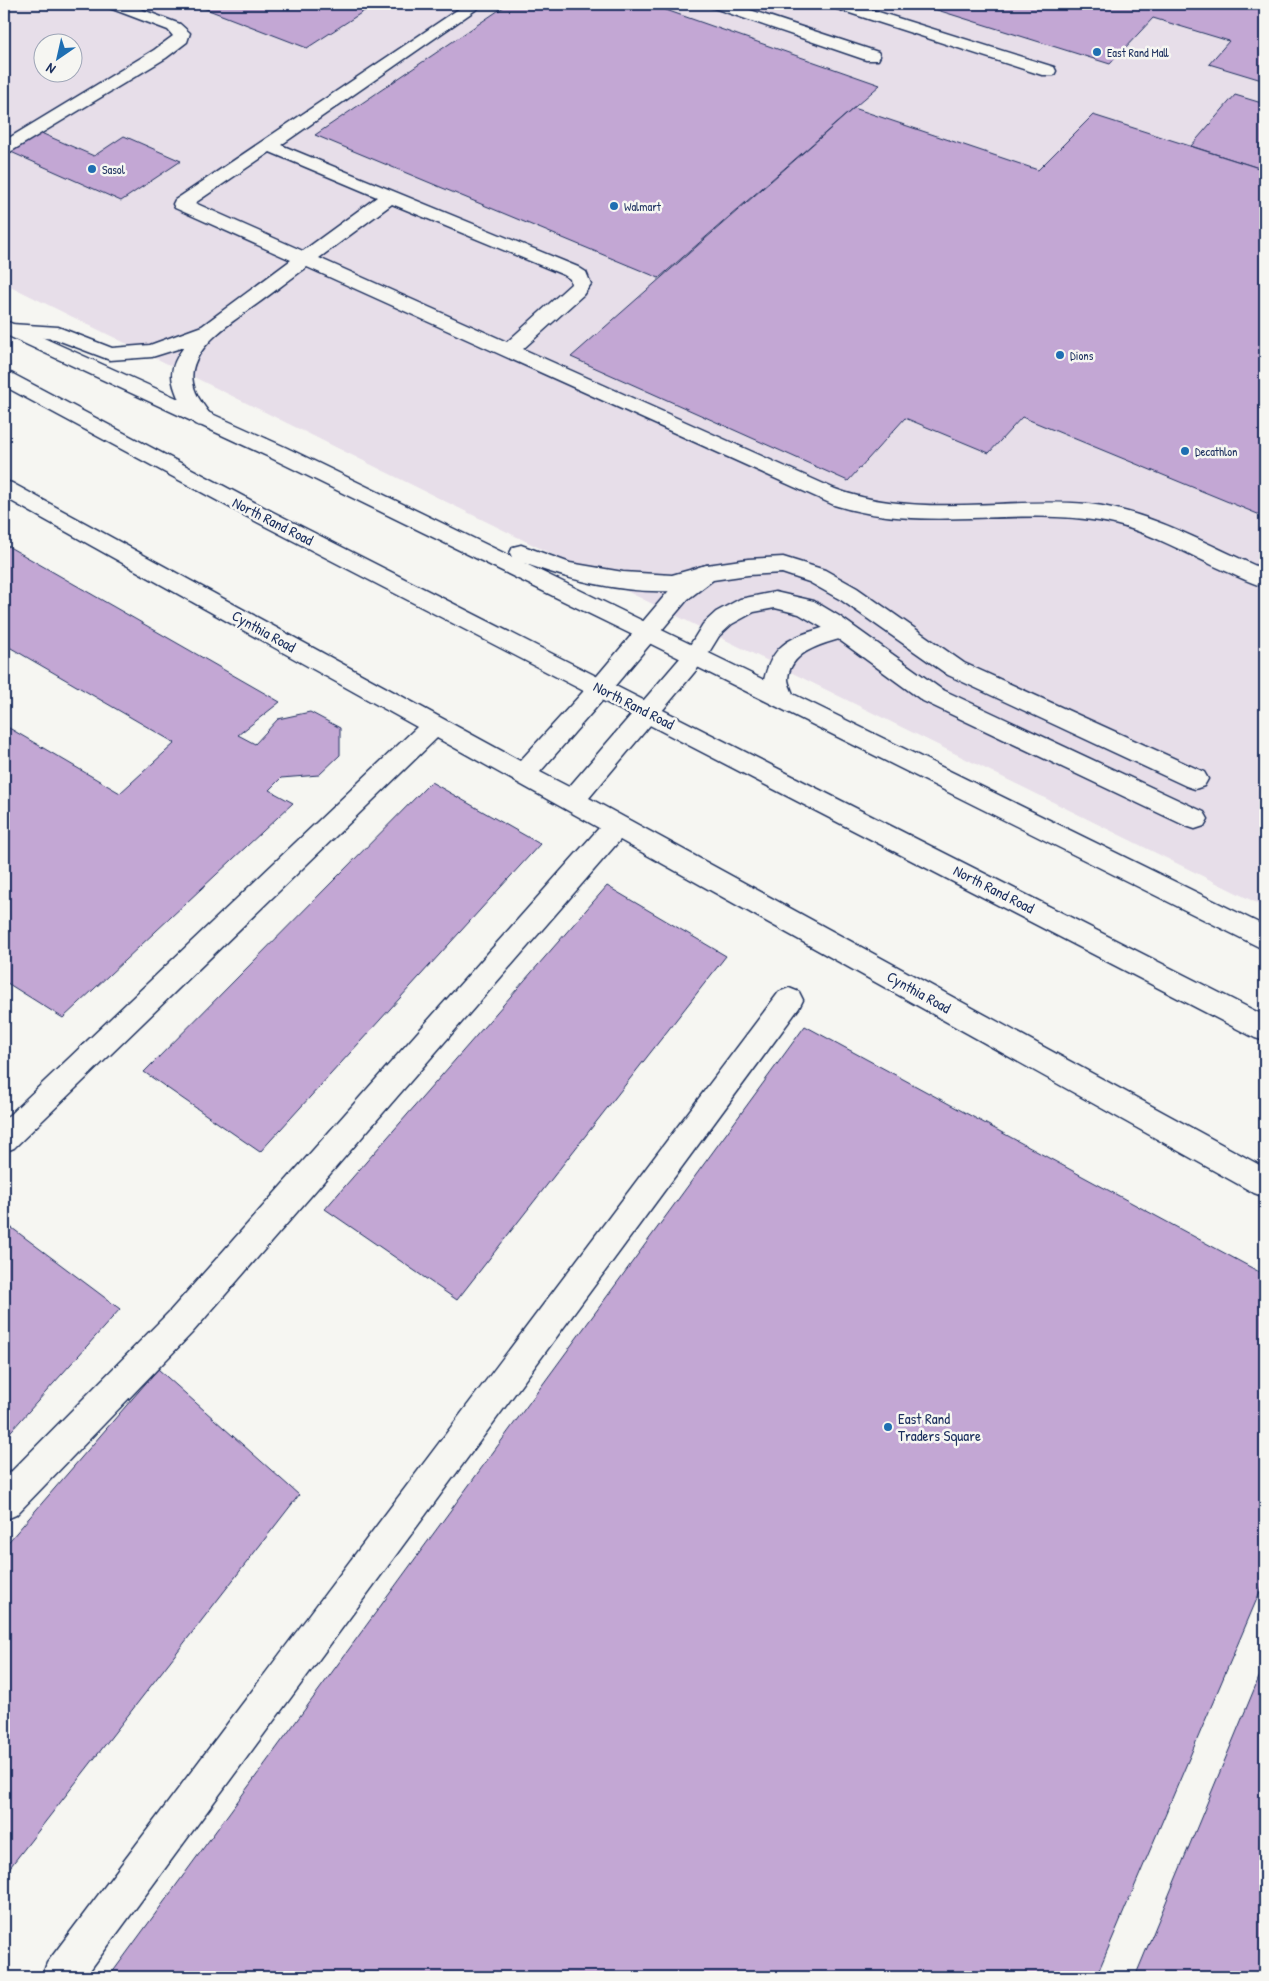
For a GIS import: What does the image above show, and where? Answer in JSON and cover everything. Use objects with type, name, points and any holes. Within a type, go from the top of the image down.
[{"type":"main road","points":[[4,148],[160,54],[181,38],[182,33],[174,28],[113,4]]},
{"type":"main road","points":[[476,4],[266,145],[182,204],[827,494],[847,501],[893,510],[1033,510],[1089,512],[1118,517],[1265,579]]},
{"type":"main road","points":[[717,4],[872,56]]},
{"type":"main road","points":[[838,4],[1048,71]]},
{"type":"main road","points":[[266,145],[546,260],[579,276],[581,284],[576,291],[509,350]]},
{"type":"main road","points":[[203,420],[187,400],[181,378],[190,351],[209,330],[391,196]]},
{"type":"main road","points":[[7,328],[58,333],[110,354],[152,351],[209,330]]},
{"type":"main road","points":[[7,328],[203,420],[278,452],[782,698],[1265,940]]},
{"type":"main road","name":"North Rand Road","points":[[4,378],[264,517],[1265,1028]]},
{"type":"main road","name":"Cynthia Road","points":[[4,488],[1265,1183]]},
{"type":"main road","points":[[377,501],[567,570],[623,580],[672,583],[706,573],[748,567],[783,565],[817,576],[849,594],[890,625],[956,669],[1195,779]]},
{"type":"main road","points":[[524,773],[600,688],[680,593],[706,573]]},
{"type":"main road","points":[[572,801],[695,656],[711,630],[724,618],[748,605],[762,601],[791,602],[806,607],[842,630],[932,695],[1195,819]]},
{"type":"main road","points":[[782,698],[776,679],[781,665],[790,652],[800,643],[842,630]]},
{"type":"main road","points":[[4,1139],[435,726]]},
{"type":"main road","points":[[4,1503],[181,1322],[616,825]]},
{"type":"main road","points":[[61,1977],[789,1000]]},
{"type":"shaded area","points":[[4,4],[1265,4],[1265,907],[4,283]]},
{"type":"building","points":[[193,4],[375,4],[307,48]]},
{"type":"building","name":"Walmart","points":[[508,4],[649,4],[880,85],[659,278],[315,135]]},
{"type":"building","name":"East Rand Mall","points":[[918,4],[1265,4],[1265,81],[1209,64],[1229,41],[1153,18],[1110,64]]},
{"type":"building","points":[[1235,95],[1265,104],[1265,170],[1191,146]]},
{"type":"building","points":[[854,108],[1038,170],[1093,115],[1265,170],[1265,517],[1022,417],[989,453],[905,418],[848,481],[571,357]]},
{"type":"building","points":[[41,133],[94,156],[124,136],[181,161],[121,201],[11,152]]},
{"type":"building","points":[[4,544],[280,702],[238,735],[255,744],[278,719],[310,712],[340,728],[340,755],[319,775],[281,778],[269,790],[293,803],[63,1018],[4,981],[4,725],[120,793],[175,743],[4,644]]},
{"type":"building","points":[[431,782],[540,844],[260,1152],[144,1072]]},
{"type":"building","points":[[607,886],[726,956],[457,1300],[325,1209]]},
{"type":"building","name":"East Rand Traders Square","points":[[805,1026],[1265,1275],[1265,1580],[1096,1977],[109,1977]]},
{"type":"building","points":[[4,1222],[120,1309],[4,1439]]},
{"type":"building","points":[[158,1369],[299,1495],[4,1875],[4,1547]]},
{"type":"building","points":[[1265,1663],[1265,1977],[1135,1977]]},
{"type":"place","name":"East Rand Mall","points":[[1097,52]]},
{"type":"place","name":"Sasol","points":[[92,169]]},
{"type":"place","name":"Walmart","points":[[614,206]]},
{"type":"place","name":"Dions","points":[[1060,355]]},
{"type":"place","name":"Decathlon","points":[[1185,451]]},
{"type":"place","name":"East Rand Traders Square","points":[[888,1427]]}]
